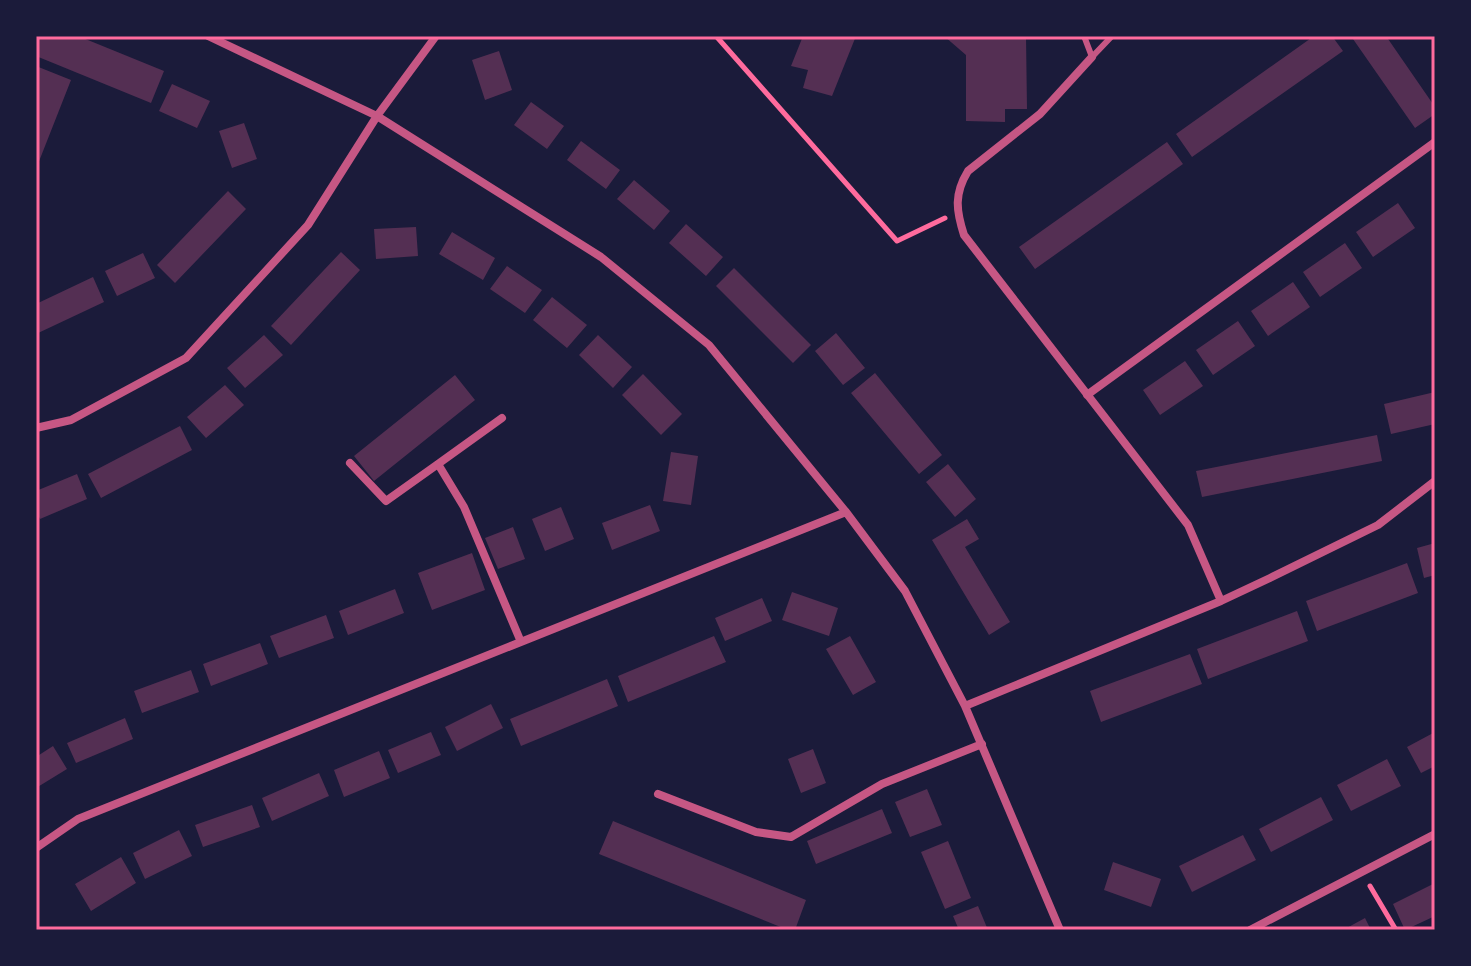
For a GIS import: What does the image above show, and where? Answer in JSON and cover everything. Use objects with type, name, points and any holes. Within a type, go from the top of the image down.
[{"type":"street","points":[[208,36],[377,116],[601,257],[709,345],[846,512],[905,591],[965,706],[1060,930]]},
{"type":"street","points":[[36,428],[71,420],[186,358],[308,225],[377,116],[436,36]]},
{"type":"street","points":[[1092,57],[1040,114],[968,171],[958,195],[957,213],[964,235],[1188,525],[1221,601]]},
{"type":"street","points":[[1087,395],[1435,142]]},
{"type":"street","points":[[350,463],[386,501],[502,418]]},
{"type":"street","points":[[438,464],[464,507],[521,642]]},
{"type":"street","points":[[965,706],[1221,601],[1378,525],[1435,481]]},
{"type":"street","points":[[36,848],[78,819],[846,512]]},
{"type":"street","points":[[658,794],[756,832],[791,837],[882,784],[982,744]]},
{"type":"street","points":[[1250,930],[1435,834]]},
{"type":"lane","points":[[1084,36],[1092,57],[1112,36]]},
{"type":"path","points":[[716,36],[897,241],[957,213]]},
{"type":"path","points":[[1362,872],[1396,930]]},
{"type":"building","points":[[36,36],[78,36],[164,71],[151,103],[36,56]]},
{"type":"building","points":[[803,36],[856,36],[832,96],[803,88],[808,70],[791,66]]},
{"type":"building","points":[[944,36],[1026,36],[1027,109],[1005,109],[1005,122],[966,121],[966,55]]},
{"type":"building","points":[[1314,36],[1332,36],[1343,51],[1192,157],[1176,134]]},
{"type":"building","points":[[1357,36],[1386,36],[1435,107],[1435,114],[1415,128],[1353,39]]},
{"type":"building","points":[[499,51],[512,90],[485,100],[472,60]]},
{"type":"building","points":[[36,66],[71,80],[36,169]]},
{"type":"building","points":[[172,84],[210,101],[197,128],[159,111]]},
{"type":"building","points":[[531,102],[564,126],[547,149],[514,125]]},
{"type":"building","points":[[244,123],[257,159],[232,168],[219,131]]},
{"type":"building","points":[[581,141],[620,170],[606,189],[567,160]]},
{"type":"building","points":[[1167,142],[1183,164],[1035,269],[1019,247]]},
{"type":"building","points":[[634,180],[670,211],[654,230],[617,199]]},
{"type":"building","points":[[228,191],[246,209],[175,283],[157,265]]},
{"type":"building","points":[[1398,203],[1415,228],[1373,257],[1356,232]]},
{"type":"building","points":[[686,224],[723,257],[706,276],[669,243]]},
{"type":"building","points":[[416,227],[418,256],[376,259],[374,229]]},
{"type":"building","points":[[452,232],[495,258],[483,280],[439,254]]},
{"type":"building","points":[[1345,243],[1362,268],[1320,297],[1303,272]]},
{"type":"building","points":[[341,252],[360,270],[291,345],[271,326]]},
{"type":"building","points":[[143,253],[155,278],[117,296],[105,271]]},
{"type":"building","points":[[507,266],[542,290],[525,313],[490,289]]},
{"type":"building","points":[[734,268],[811,345],[793,363],[716,286]]},
{"type":"building","points":[[93,277],[104,302],[36,334],[36,304]]},
{"type":"building","points":[[1293,282],[1310,307],[1268,336],[1251,311]]},
{"type":"building","points":[[552,297],[587,325],[567,348],[533,320]]},
{"type":"building","points":[[1238,321],[1255,346],[1213,375],[1196,350]]},
{"type":"building","points":[[836,333],[865,368],[843,385],[815,351]]},
{"type":"building","points":[[264,335],[283,355],[245,388],[227,368]]},
{"type":"building","points":[[598,335],[632,367],[613,388],[579,355]]},
{"type":"building","points":[[1185,361],[1203,386],[1160,415],[1143,390]]},
{"type":"building","points":[[875,373],[942,455],[919,474],[851,393]]},
{"type":"building","points":[[643,374],[682,414],[661,435],[622,395]]},
{"type":"building","points":[[455,375],[475,400],[374,481],[354,456]]},
{"type":"building","points":[[225,385],[244,405],[206,438],[187,417]]},
{"type":"building","points":[[1435,392],[1435,424],[1391,434],[1384,404]]},
{"type":"building","points":[[180,426],[192,450],[101,498],[88,474]]},
{"type":"building","points":[[1377,435],[1382,461],[1202,497],[1196,471]]},
{"type":"building","points":[[671,452],[698,456],[691,505],[663,501]]},
{"type":"building","points":[[948,464],[976,499],[955,517],[926,482]]},
{"type":"building","points":[[77,474],[87,499],[40,519],[36,510],[36,491]]},
{"type":"building","points":[[650,505],[660,531],[612,550],[602,523]]},
{"type":"building","points":[[561,507],[574,539],[545,551],[532,519]]},
{"type":"building","points":[[967,519],[979,539],[965,547],[1010,622],[989,635],[932,540]]},
{"type":"building","points":[[513,527],[525,559],[498,569],[485,538]]},
{"type":"building","points":[[1435,543],[1435,575],[1424,578],[1417,548]]},
{"type":"building","points":[[472,553],[485,590],[432,610],[418,573]]},
{"type":"building","points":[[1407,563],[1418,593],[1317,631],[1306,601]]},
{"type":"building","points":[[395,589],[404,613],[348,635],[339,611]]},
{"type":"building","points":[[792,592],[838,608],[829,636],[782,620]]},
{"type":"building","points":[[762,598],[772,621],[725,641],[715,618]]},
{"type":"building","points":[[1297,611],[1308,641],[1208,679],[1197,649]]},
{"type":"building","points":[[326,615],[334,638],[279,658],[270,636]]},
{"type":"building","points":[[714,636],[726,662],[628,702],[618,676]]},
{"type":"building","points":[[850,636],[876,682],[853,695],[826,649]]},
{"type":"building","points":[[260,643],[268,664],[211,686],[203,664]]},
{"type":"building","points":[[1190,654],[1202,684],[1101,722],[1090,691]]},
{"type":"building","points":[[191,670],[199,692],[142,713],[134,691]]},
{"type":"building","points":[[607,679],[618,706],[521,746],[510,719]]},
{"type":"building","points":[[491,704],[503,728],[457,751],[445,727]]},
{"type":"building","points":[[125,718],[133,739],[76,763],[67,743]]},
{"type":"building","points":[[431,732],[441,755],[398,773],[388,750]]},
{"type":"building","points":[[1435,732],[1435,766],[1421,773],[1407,747]]},
{"type":"building","points":[[53,746],[67,769],[36,788],[36,757]]},
{"type":"building","points":[[813,749],[826,783],[801,793],[788,759]]},
{"type":"building","points":[[379,751],[390,778],[344,797],[334,770]]},
{"type":"building","points":[[1387,759],[1401,786],[1351,811],[1337,785]]},
{"type":"building","points":[[319,773],[329,796],[272,821],[262,798]]},
{"type":"building","points":[[927,789],[942,825],[910,837],[895,802]]},
{"type":"building","points":[[1321,797],[1333,820],[1271,852],[1259,829]]},
{"type":"building","points":[[252,805],[260,827],[203,847],[195,825]]},
{"type":"building","points":[[882,809],[892,833],[816,864],[807,841]]},
{"type":"building","points":[[613,821],[806,900],[795,930],[788,930],[599,854]]},
{"type":"building","points":[[179,830],[192,856],[145,879],[133,853]]},
{"type":"building","points":[[1243,835],[1256,860],[1192,892],[1179,866]]},
{"type":"building","points":[[948,841],[971,898],[945,909],[921,852]]},
{"type":"building","points":[[121,857],[136,883],[91,911],[75,884]]},
{"type":"building","points":[[1113,862],[1161,879],[1151,907],[1104,890]]},
{"type":"building","points":[[1435,883],[1435,916],[1405,930],[1393,904]]},
{"type":"building","points":[[978,906],[988,930],[959,930],[953,916]]},
{"type":"building","points":[[1365,918],[1371,930],[1343,930]]}]
